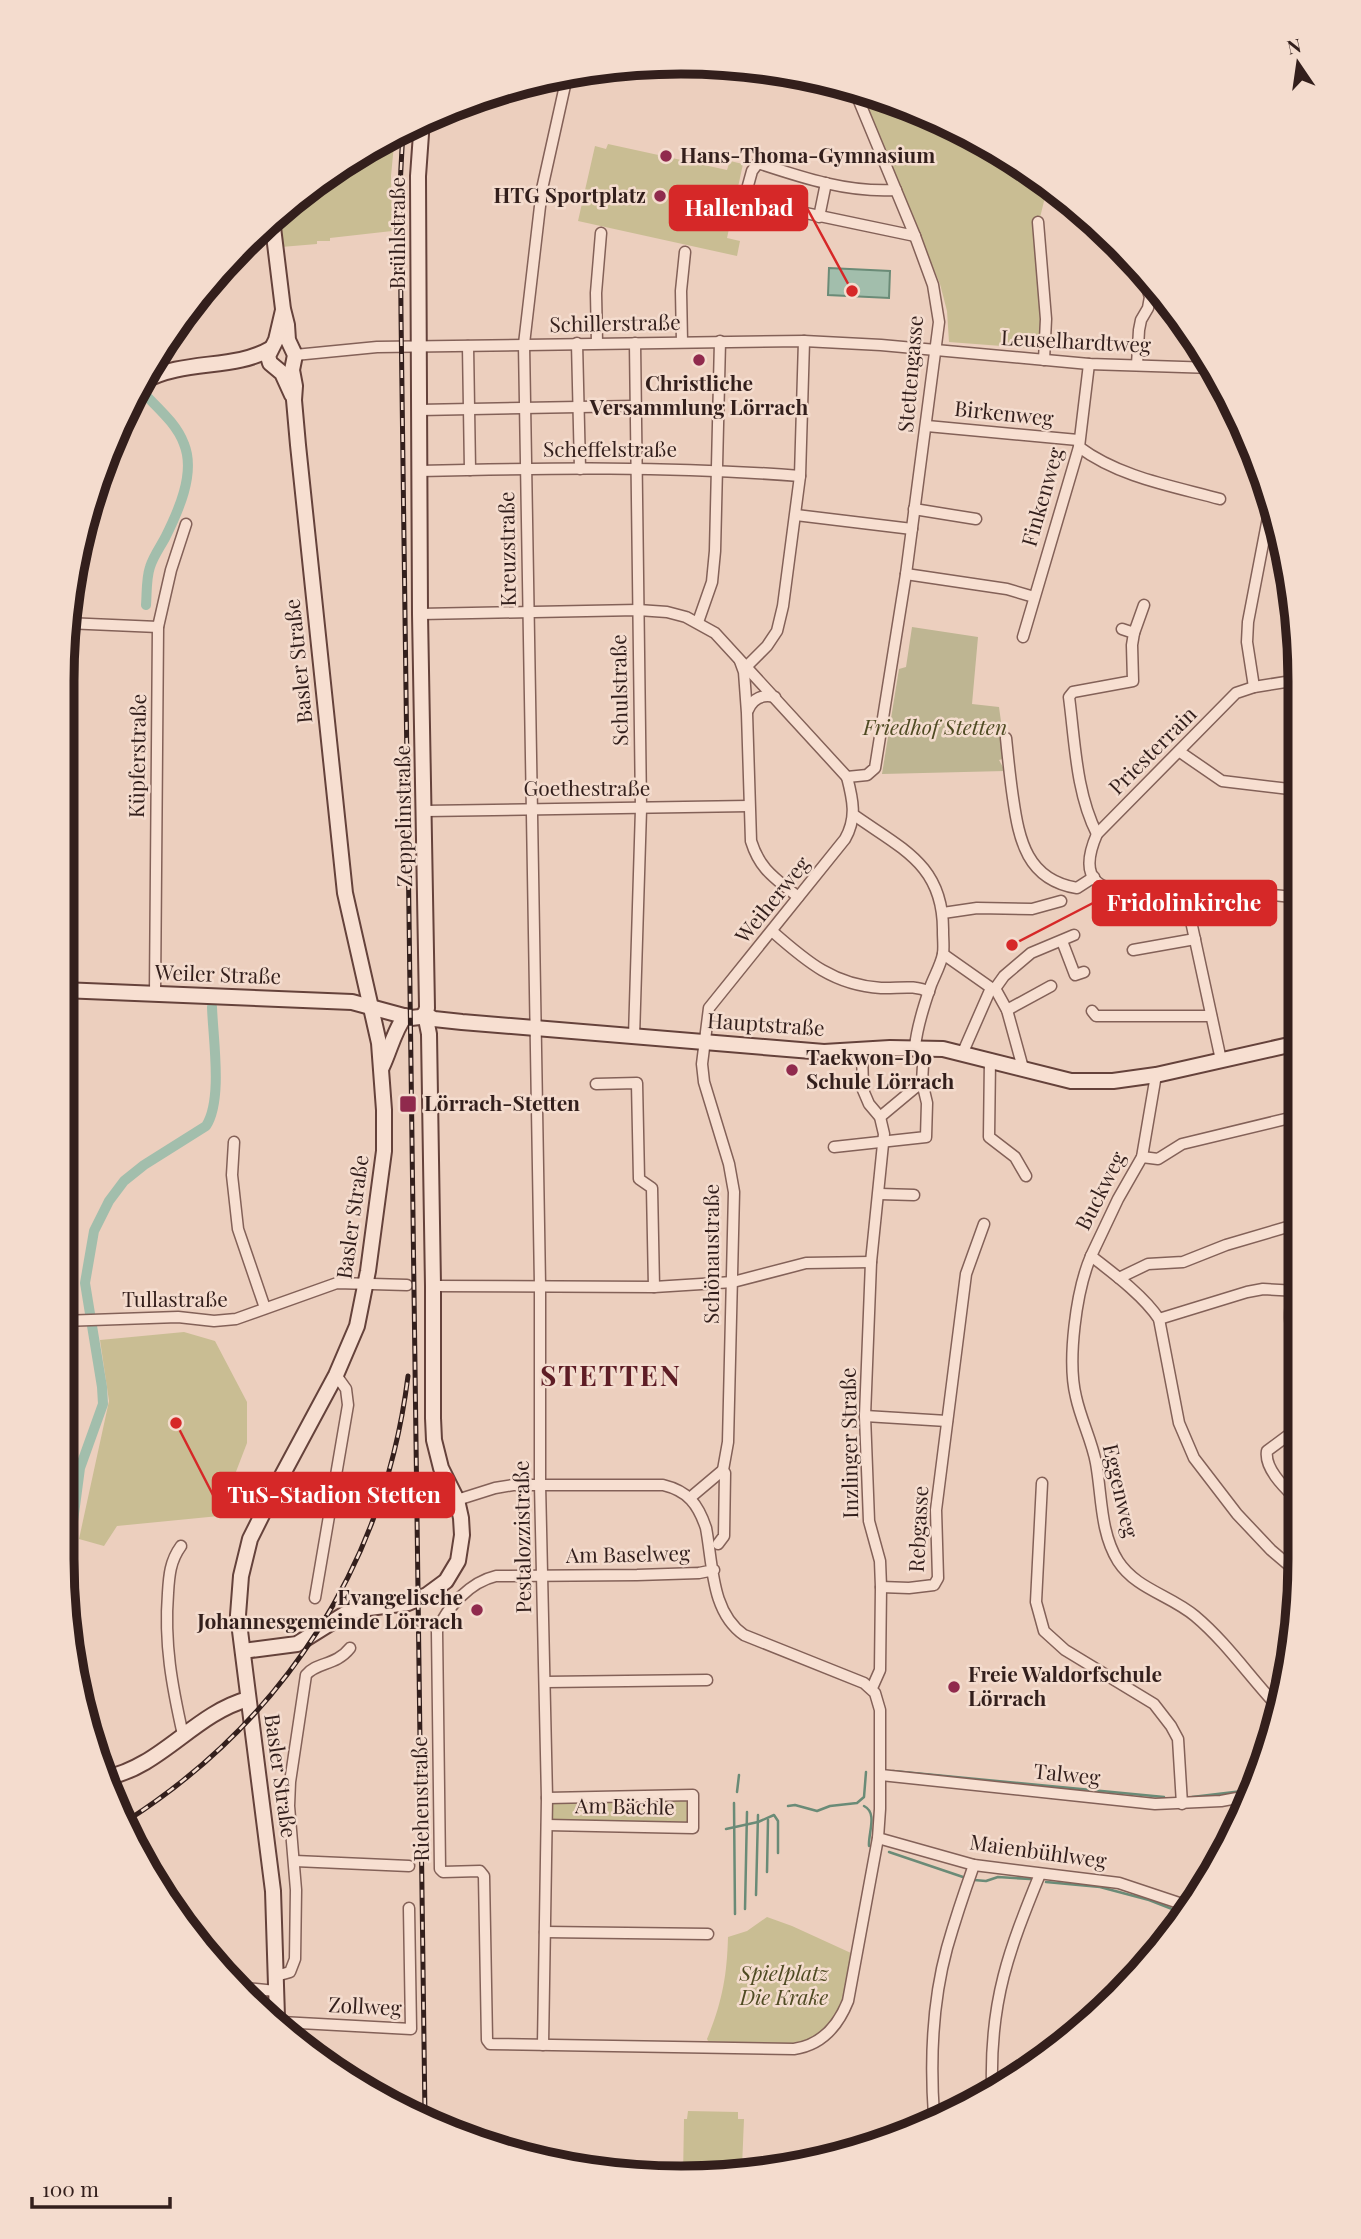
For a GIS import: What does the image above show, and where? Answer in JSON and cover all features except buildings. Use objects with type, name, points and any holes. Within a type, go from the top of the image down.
[{"type":"main road","name":"Brühlstraße","points":[[420,346],[418,176],[421,132]]},
{"type":"main road","name":"Basler Straße","points":[[273,230],[283,309],[293,355],[294,400],[345,893],[372,1006],[381,1068],[384,1119],[383,1167],[366,1284],[357,1326],[336,1375],[250,1539],[241,1577],[239,1599],[248,1699],[270,1853],[277,2012]]},
{"type":"main road","name":"Basler Straße","points":[[283,309],[272,357],[294,400]]},
{"type":"main road","points":[[156,376],[170,370],[272,357],[286,369],[293,355],[282,342],[272,357]]},
{"type":"main road","name":"Zeppelinstraße","points":[[243,1651],[297,1644],[345,1614],[361,1609],[399,1606],[427,1594],[446,1581],[458,1561],[462,1535],[457,1500],[441,1468],[434,1440],[429,1046],[425,1014],[420,346]]},
{"type":"main road","name":"Weiler Straße","points":[[74,990],[352,1002],[372,1006]]},
{"type":"main road","name":"Hauptstraße","points":[[372,1006],[405,1016],[420,1017],[425,1014],[434,1019],[824,1052],[920,1048],[964,1052],[1071,1082],[1090,1083],[1156,1075],[1288,1045]]},
{"type":"main road","points":[[381,1068],[391,1049],[397,1026],[405,1016]]},
{"type":"main road","points":[[114,1776],[139,1767],[229,1704],[248,1699]]},
{"type":"street","name":"Kreuzstraße","points":[[535,1028],[524,344],[542,189],[565,85]]},
{"type":"street","name":"Stettengasse","points":[[852,777],[867,775],[875,768],[906,575],[939,322],[933,285],[859,101]]},
{"type":"street","points":[[896,190],[871,191],[826,183],[758,163],[752,171],[744,200],[915,236]]},
{"type":"street","points":[[819,217],[826,183]]},
{"type":"street","points":[[1038,222],[1046,319],[1044,360]]},
{"type":"street","points":[[597,343],[596,293],[601,233]]},
{"type":"street","points":[[682,342],[681,292],[685,252]]},
{"type":"street","points":[[1137,365],[1139,330],[1148,308],[1150,296]]},
{"type":"street","name":"Schillerstraße","points":[[293,355],[370,347],[720,341],[868,343],[936,351]]},
{"type":"street","points":[[698,622],[712,582],[715,551],[720,341]]},
{"type":"street","points":[[747,666],[767,646],[777,631],[783,606],[800,476],[804,341]]},
{"type":"street","name":"Schulstraße","points":[[634,1037],[641,809],[635,343]]},
{"type":"street","points":[[577,344],[580,469]]},
{"type":"street","points":[[468,346],[470,470]]},
{"type":"street","name":"Leuselhardtweg","points":[[936,351],[1089,364],[1200,367]]},
{"type":"street","name":"Finkenweg","points":[[1023,637],[1078,444],[1089,364]]},
{"type":"street","points":[[419,410],[635,406]]},
{"type":"street","name":"Birkenweg","points":[[927,426],[1078,444],[1097,460],[1146,479],[1220,499]]},
{"type":"street","name":"Scheffelstraße","points":[[419,471],[719,469],[800,476]]},
{"type":"street","points":[[914,509],[976,519]]},
{"type":"street","points":[[796,515],[912,529]]},
{"type":"street","points":[[1254,687],[1247,642],[1248,622],[1267,523]]},
{"type":"street","name":"Küpferstraße","points":[[155,993],[158,627],[171,570],[186,524]]},
{"type":"street","points":[[906,575],[1007,589],[1034,597]]},
{"type":"street","points":[[1144,605],[1132,645],[1133,681],[1073,692],[1069,696],[1079,776],[1089,819],[1097,834],[1090,850],[1094,877],[1108,889],[1169,899],[1189,912],[1221,1060]]},
{"type":"street","points":[[420,614],[638,610],[667,612],[698,622],[715,633],[852,777],[854,815],[911,855],[925,870],[936,886],[943,914],[943,954],[929,992],[920,1048],[922,1082],[928,1102],[926,1137],[834,1147]]},
{"type":"street","points":[[77,623],[158,627]]},
{"type":"street","points":[[1122,629],[1134,633]]},
{"type":"street","points":[[738,657],[744,672],[747,713],[751,841],[757,859],[765,871],[798,897]]},
{"type":"street","name":"Priesterrain","points":[[1097,834],[1236,693],[1288,682]]},
{"type":"street","points":[[747,713],[757,699],[767,695],[776,697]]},
{"type":"street","points":[[1006,738],[1013,799],[1023,849],[1030,861],[1047,876],[1066,887],[1077,888],[1094,877]]},
{"type":"street","points":[[1180,752],[1222,780],[1288,789]]},
{"type":"street","name":"Goethestraße","points":[[425,811],[749,806]]},
{"type":"street","name":"Weiherweg","points":[[704,1042],[709,1008],[773,932],[845,839],[852,827],[854,815]]},
{"type":"street","points":[[1189,912],[1226,900],[1270,895],[1288,898]]},
{"type":"street","points":[[943,914],[977,908],[1032,909],[1061,901]]},
{"type":"street","points":[[773,932],[823,972],[842,981],[872,987],[919,987],[929,992]]},
{"type":"street","points":[[964,1052],[993,989],[1004,976],[1031,953],[1074,935]]},
{"type":"street","points":[[1133,950],[1195,939]]},
{"type":"street","points":[[1062,941],[1075,975],[1084,972]]},
{"type":"street","points":[[943,954],[993,989],[1007,1010],[1023,1068]]},
{"type":"street","points":[[1007,1010],[1051,986]]},
{"type":"street","points":[[1092,1011],[1096,1016],[1211,1016]]},
{"type":"street","name":"Pestalozzistraße","points":[[535,1028],[540,1285],[540,1484],[547,1798],[543,2045]]},
{"type":"street","name":"Schönaustraße","points":[[704,1042],[704,1082],[729,1164],[734,1192],[728,1442],[723,1470],[724,1536],[718,1544]]},
{"type":"street","name":"Inzlinger Straße","points":[[862,1050],[863,1090],[869,1104],[880,1117],[884,1142],[871,1262],[865,1416],[869,1521],[880,1561],[881,1587],[880,1670],[872,1688]]},
{"type":"street","points":[[990,1059],[989,1137],[1015,1157],[1026,1176]]},
{"type":"street","name":"Buckweg","points":[[1156,1075],[1142,1157],[1118,1199],[1091,1256],[1119,1278],[1158,1319]]},
{"type":"street","points":[[880,1117],[922,1082]]},
{"type":"street","points":[[596,1084],[637,1083],[639,1179],[652,1188],[654,1287]]},
{"type":"street","points":[[1142,1157],[1158,1159],[1182,1144],[1288,1118]]},
{"type":"street","points":[[234,1142],[232,1175],[238,1229],[265,1308]]},
{"type":"street","points":[[880,1194],[914,1195]]},
{"type":"street","name":"Rebgasse","points":[[881,1587],[934,1585],[938,1578],[936,1510],[966,1274],[984,1224]]},
{"type":"street","points":[[1119,1278],[1148,1264],[1183,1262],[1226,1245],[1288,1227]]},
{"type":"street","name":"Eggenweg","points":[[1091,1256],[1072,1345],[1072,1371],[1076,1396],[1096,1461],[1105,1533],[1118,1561],[1135,1580],[1192,1613],[1216,1634],[1271,1699]]},
{"type":"street","points":[[433,1286],[654,1287],[733,1282],[806,1263],[871,1262]]},
{"type":"street","name":"Tullastraße","points":[[74,1320],[178,1317],[214,1321],[236,1319],[337,1283],[407,1285]]},
{"type":"street","points":[[1288,1290],[1263,1289],[1247,1292],[1158,1319],[1179,1423],[1194,1458],[1237,1514],[1288,1564]]},
{"type":"street","points":[[315,1598],[348,1405],[346,1389],[336,1375]]},
{"type":"street","points":[[865,1416],[947,1421]]},
{"type":"street","points":[[1288,1435],[1267,1451],[1266,1461],[1288,1489]]},
{"type":"street","points":[[691,1497],[723,1470]]},
{"type":"street","points":[[1042,1483],[1037,1602],[1044,1631],[1065,1650],[1154,1704],[1163,1715],[1178,1739],[1182,1804]]},
{"type":"street","points":[[457,1500],[495,1488],[540,1484],[663,1485],[675,1488],[691,1497],[698,1506],[706,1528],[722,1612],[733,1628],[744,1635],[849,1675],[872,1688],[878,1698],[880,1710],[881,1775],[877,1838],[848,2001],[840,2021],[823,2038],[794,2049],[543,2045]]},
{"type":"street","points":[[181,1546],[170,1565],[165,1627],[168,1661],[183,1735]]},
{"type":"street","name":"Am Baselweg","points":[[543,1576],[637,1576],[714,1570]]},
{"type":"street","name":"Riehenstraße","points":[[543,1576],[496,1576],[480,1581],[453,1604],[442,1618],[437,1631],[440,1869],[443,1872],[480,1871],[484,1876],[487,2040],[490,2044],[543,2045]]},
{"type":"street","points":[[250,1987],[276,1984],[290,1972],[295,1959],[295,1861],[289,1806],[306,1675],[310,1670],[341,1658],[350,1648]]},
{"type":"street","points":[[546,1682],[707,1680]]},
{"type":"street","name":"Talweg","points":[[881,1775],[1155,1804],[1182,1804],[1238,1797]]},
{"type":"street","name":"Am Bächle","points":[[547,1798],[693,1796],[693,1828],[547,1825]]},
{"type":"street","name":"Maienbühlweg","points":[[877,1838],[974,1865],[1119,1883],[1180,1903]]},
{"type":"street","points":[[295,1861],[408,1866]]},
{"type":"street","points":[[934,2110],[931,2063],[938,1989],[947,1948],[974,1865]]},
{"type":"street","points":[[992,2079],[993,2034],[1003,1976],[1010,1949],[1040,1874]]},
{"type":"street","name":"Zollweg","points":[[289,2022],[411,2029],[410,1908]]},
{"type":"street","points":[[545,1932],[708,1934]]},
{"type":"green space","points":[[864,102],[949,136],[1018,176],[1045,197],[1037,230],[1042,349],[949,342],[947,311],[940,284]]},
{"type":"green space","name":"HTG Sportplatz","points":[[608,144],[727,170],[730,161],[743,164],[727,238],[740,241],[737,256],[578,221],[595,146],[606,149]]},
{"type":"green space","points":[[394,146],[391,176],[392,231],[330,238],[330,241],[317,241],[317,244],[281,247],[280,224],[343,176]]},
{"type":"green space","name":"Friedhof Stetten","points":[[912,627],[978,637],[972,704],[999,707],[1006,758],[999,760],[1005,771],[882,774],[899,669],[906,667]]},
{"type":"green space","points":[[184,1332],[215,1341],[247,1402],[247,1443],[219,1516],[117,1526],[104,1546],[79,1539],[109,1401],[100,1340]]},
{"type":"green space","points":[[693,1795],[693,1828],[547,1825],[547,1798]]},
{"type":"green space","name":"Spielplatz Die Krake","points":[[767,1917],[851,1953],[838,2010],[823,2032],[794,2044],[709,2043],[707,2039],[723,1989],[728,1937],[747,1931]]},
{"type":"green space","points":[[688,2111],[738,2112],[738,2119],[744,2119],[742,2162],[683,2166],[684,2119],[687,2119]]},
{"type":"shaded area","points":[[829,268],[890,271],[889,298],[828,295]]},
{"type":"waterway","points":[[145,395],[176,429],[184,444],[188,467],[180,504],[150,567],[146,605]]},
{"type":"waterway","points":[[74,1514],[80,1468],[103,1404],[85,1283],[94,1231],[109,1201],[124,1181],[144,1165],[206,1126],[211,1115],[216,1085],[212,1007]]},
{"type":"waterway","points":[[893,1771],[1164,1797]]},
{"type":"waterway","points":[[788,1806],[795,1805],[817,1811],[830,1806],[857,1803],[864,1797],[866,1772]]},
{"type":"waterway","points":[[737,1792],[739,1775]]},
{"type":"waterway","points":[[1192,1797],[1241,1791]]},
{"type":"waterway","points":[[734,1803],[735,1914]]},
{"type":"waterway","points":[[864,1806],[871,1813],[869,1846]]},
{"type":"waterway","points":[[745,1909],[747,1812]]},
{"type":"waterway","points":[[756,1895],[758,1815]]},
{"type":"waterway","points":[[726,1829],[758,1822],[774,1815],[778,1821],[778,1853]]},
{"type":"waterway","points":[[767,1872],[768,1820]]},
{"type":"waterway","points":[[889,1852],[963,1877]]},
{"type":"waterway","points":[[974,1880],[986,1881],[998,1877],[1030,1879]]},
{"type":"waterway","points":[[1046,1882],[1100,1887],[1175,1910]]},
{"type":"railway","points":[[402,141],[401,315],[425,2109]]},
{"type":"railway","points":[[132,1817],[184,1780],[235,1734],[280,1684],[318,1630],[351,1572],[377,1510],[396,1444],[408,1376]]},
{"type":"place","name":"Hans-Thoma-Gymnasium","points":[[666,156]]},
{"type":"place","name":"HTG Sportplatz","points":[[660,196]]},
{"type":"place","name":"Hallenbad","points":[[852,291]]},
{"type":"place","name":"Christliche Versammlung Lörrach","points":[[699,360]]},
{"type":"place","name":"Fridolinkirche","points":[[1012,945]]},
{"type":"place","name":"Taekwon-Do Schule Lörrach","points":[[792,1070]]},
{"type":"place","name":"Lörrach-Stetten","points":[[408,1104]]},
{"type":"place","name":"TuS-Stadion Stetten","points":[[176,1423]]},
{"type":"place","name":"Evangelische Johannesgemeinde Lörrach","points":[[477,1610]]},
{"type":"place","name":"Freie Waldorfschule Lörrach","points":[[954,1687]]},
{"type":"district","name":"STETTEN","points":[[611,1376]]}]
